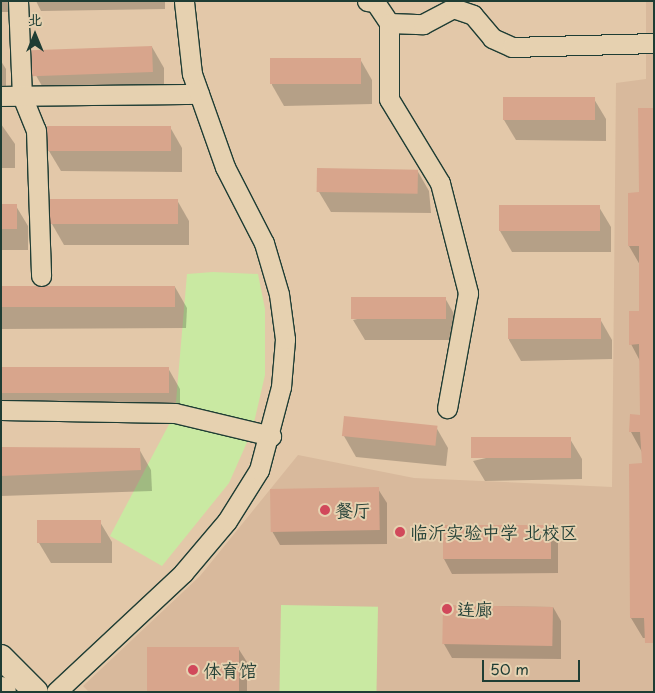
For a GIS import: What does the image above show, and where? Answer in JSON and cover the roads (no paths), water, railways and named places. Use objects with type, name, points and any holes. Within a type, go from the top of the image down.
[{"type":"main road","points":[[1,658],[36,692]]},
{"type":"main road","points":[[1,689],[4,692]]},
{"type":"street","points":[[18,1],[22,96],[36,130],[41,276]]},
{"type":"street","points":[[56,692],[183,573],[227,521],[259,470],[271,436],[285,339],[279,294],[264,243],[226,167],[192,74],[184,1]]},
{"type":"street","points":[[367,1],[375,2],[389,23],[389,99],[440,183],[468,293],[447,408]]},
{"type":"street","points":[[389,23],[423,24],[453,8],[473,15],[492,38],[512,46],[654,43]]},
{"type":"street","points":[[1,96],[199,94]]},
{"type":"street","points":[[1,410],[176,413],[271,436]]},
{"type":"place","name":"餐厅","points":[[325,510]]},
{"type":"place","name":"临沂实验中学 北校区","points":[[400,532]]},
{"type":"place","name":"连廊","points":[[447,609]]},
{"type":"place","name":"体育馆","points":[[193,670]]}]
